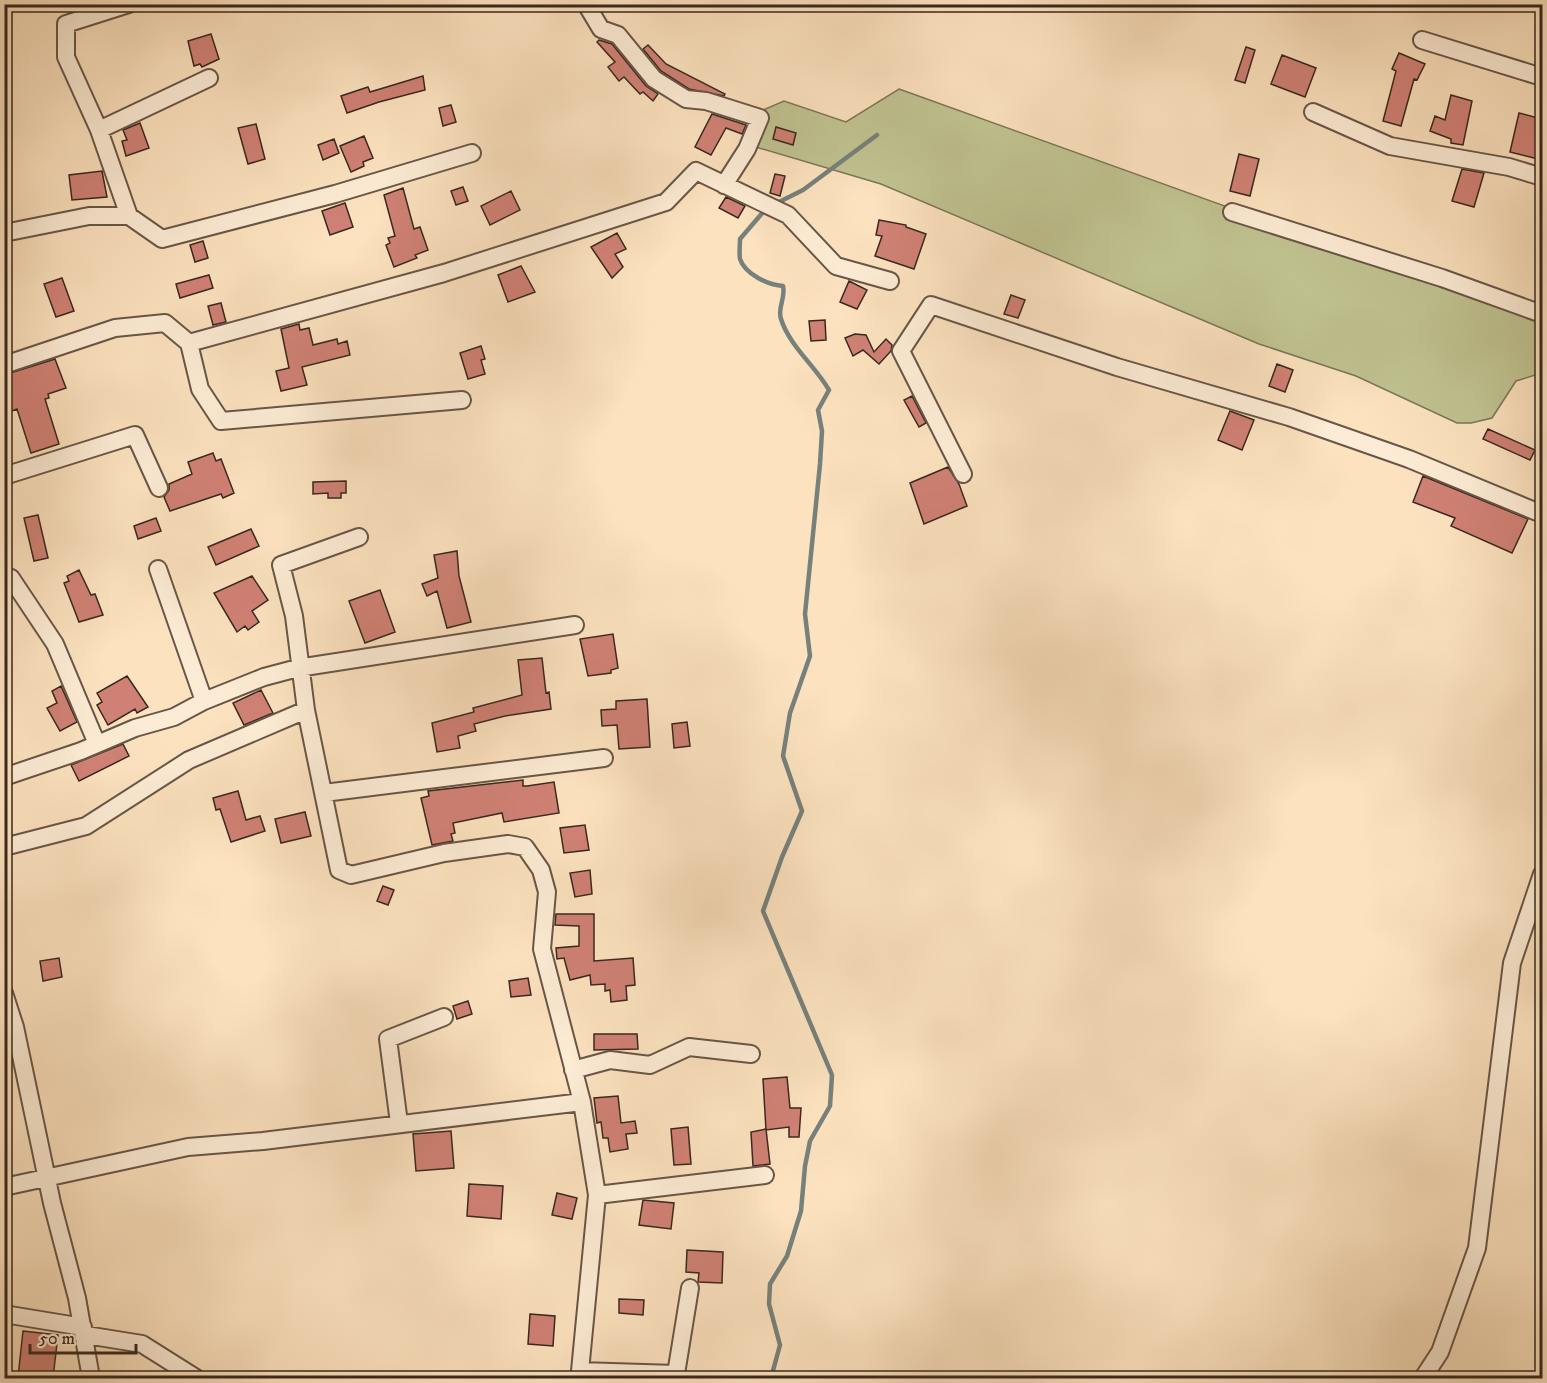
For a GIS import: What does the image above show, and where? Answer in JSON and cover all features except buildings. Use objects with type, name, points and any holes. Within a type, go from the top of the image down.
[{"type":"street","points":[[129,4],[66,24],[66,57],[99,130],[129,216]]},
{"type":"street","points":[[586,4],[601,29],[618,35],[654,79],[686,99],[706,101],[760,118],[747,149],[724,185]]},
{"type":"street","points":[[1422,40],[1542,77]]},
{"type":"street","points":[[99,130],[209,78]]},
{"type":"street","points":[[1313,112],[1390,146],[1509,167],[1542,177]]},
{"type":"street","points":[[4,233],[89,216],[129,216],[162,239],[335,194],[472,153]]},
{"type":"street","points":[[189,343],[444,273],[666,202],[696,171],[788,215],[836,266],[890,281]]},
{"type":"street","points":[[1232,212],[1442,278],[1542,314]]},
{"type":"street","points":[[963,474],[901,351],[931,305],[1117,368],[1289,417],[1409,459],[1542,514]]},
{"type":"street","points":[[4,366],[116,328],[165,323],[189,343],[200,389],[221,421],[462,400]]},
{"type":"street","points":[[4,476],[135,435],[159,488]]},
{"type":"street","points":[[360,537],[281,565],[294,616],[298,668],[339,870],[351,875],[444,853],[508,844],[519,844],[532,855],[541,870],[547,892],[542,949],[582,1102],[597,1195],[580,1371],[676,1374],[690,1288]]},
{"type":"street","points":[[158,569],[204,701]]},
{"type":"street","points":[[4,580],[11,578],[55,644],[97,744]]},
{"type":"street","points":[[4,777],[135,728],[174,717],[204,701],[264,677],[298,668],[575,625]]},
{"type":"street","points":[[4,846],[86,826],[189,760],[306,710]]},
{"type":"street","points":[[324,793],[604,758]]},
{"type":"street","points":[[1423,1378],[1440,1352],[1477,1248],[1512,963],[1542,874]]},
{"type":"street","points":[[4,993],[15,1027],[46,1176],[84,1331],[91,1378]]},
{"type":"street","points":[[399,1123],[388,1039],[444,1017]]},
{"type":"street","points":[[573,1070],[610,1060],[650,1065],[688,1047],[751,1054]]},
{"type":"street","points":[[4,1187],[46,1176],[188,1147],[263,1141],[582,1102]]},
{"type":"street","points":[[597,1195],[765,1175]]},
{"type":"street","points":[[4,1314],[142,1344],[196,1378]]},
{"type":"green space","points":[[899,89],[1542,320],[1542,373],[1516,381],[1492,418],[1471,423],[1457,423],[1356,376],[1259,344],[881,184],[749,145],[763,110],[784,101],[846,122]]},
{"type":"waterway","points":[[777,203],[803,190],[877,135]]},
{"type":"waterway","points":[[764,211],[740,239],[740,259],[758,278],[783,286],[780,315],[785,329],[829,390],[818,410],[822,431],[820,464],[805,614],[810,656],[790,713],[783,756],[802,811],[782,857],[763,911],[832,1075],[830,1106],[810,1141],[801,1211],[787,1256],[770,1284],[769,1304],[780,1345],[771,1378]]}]
